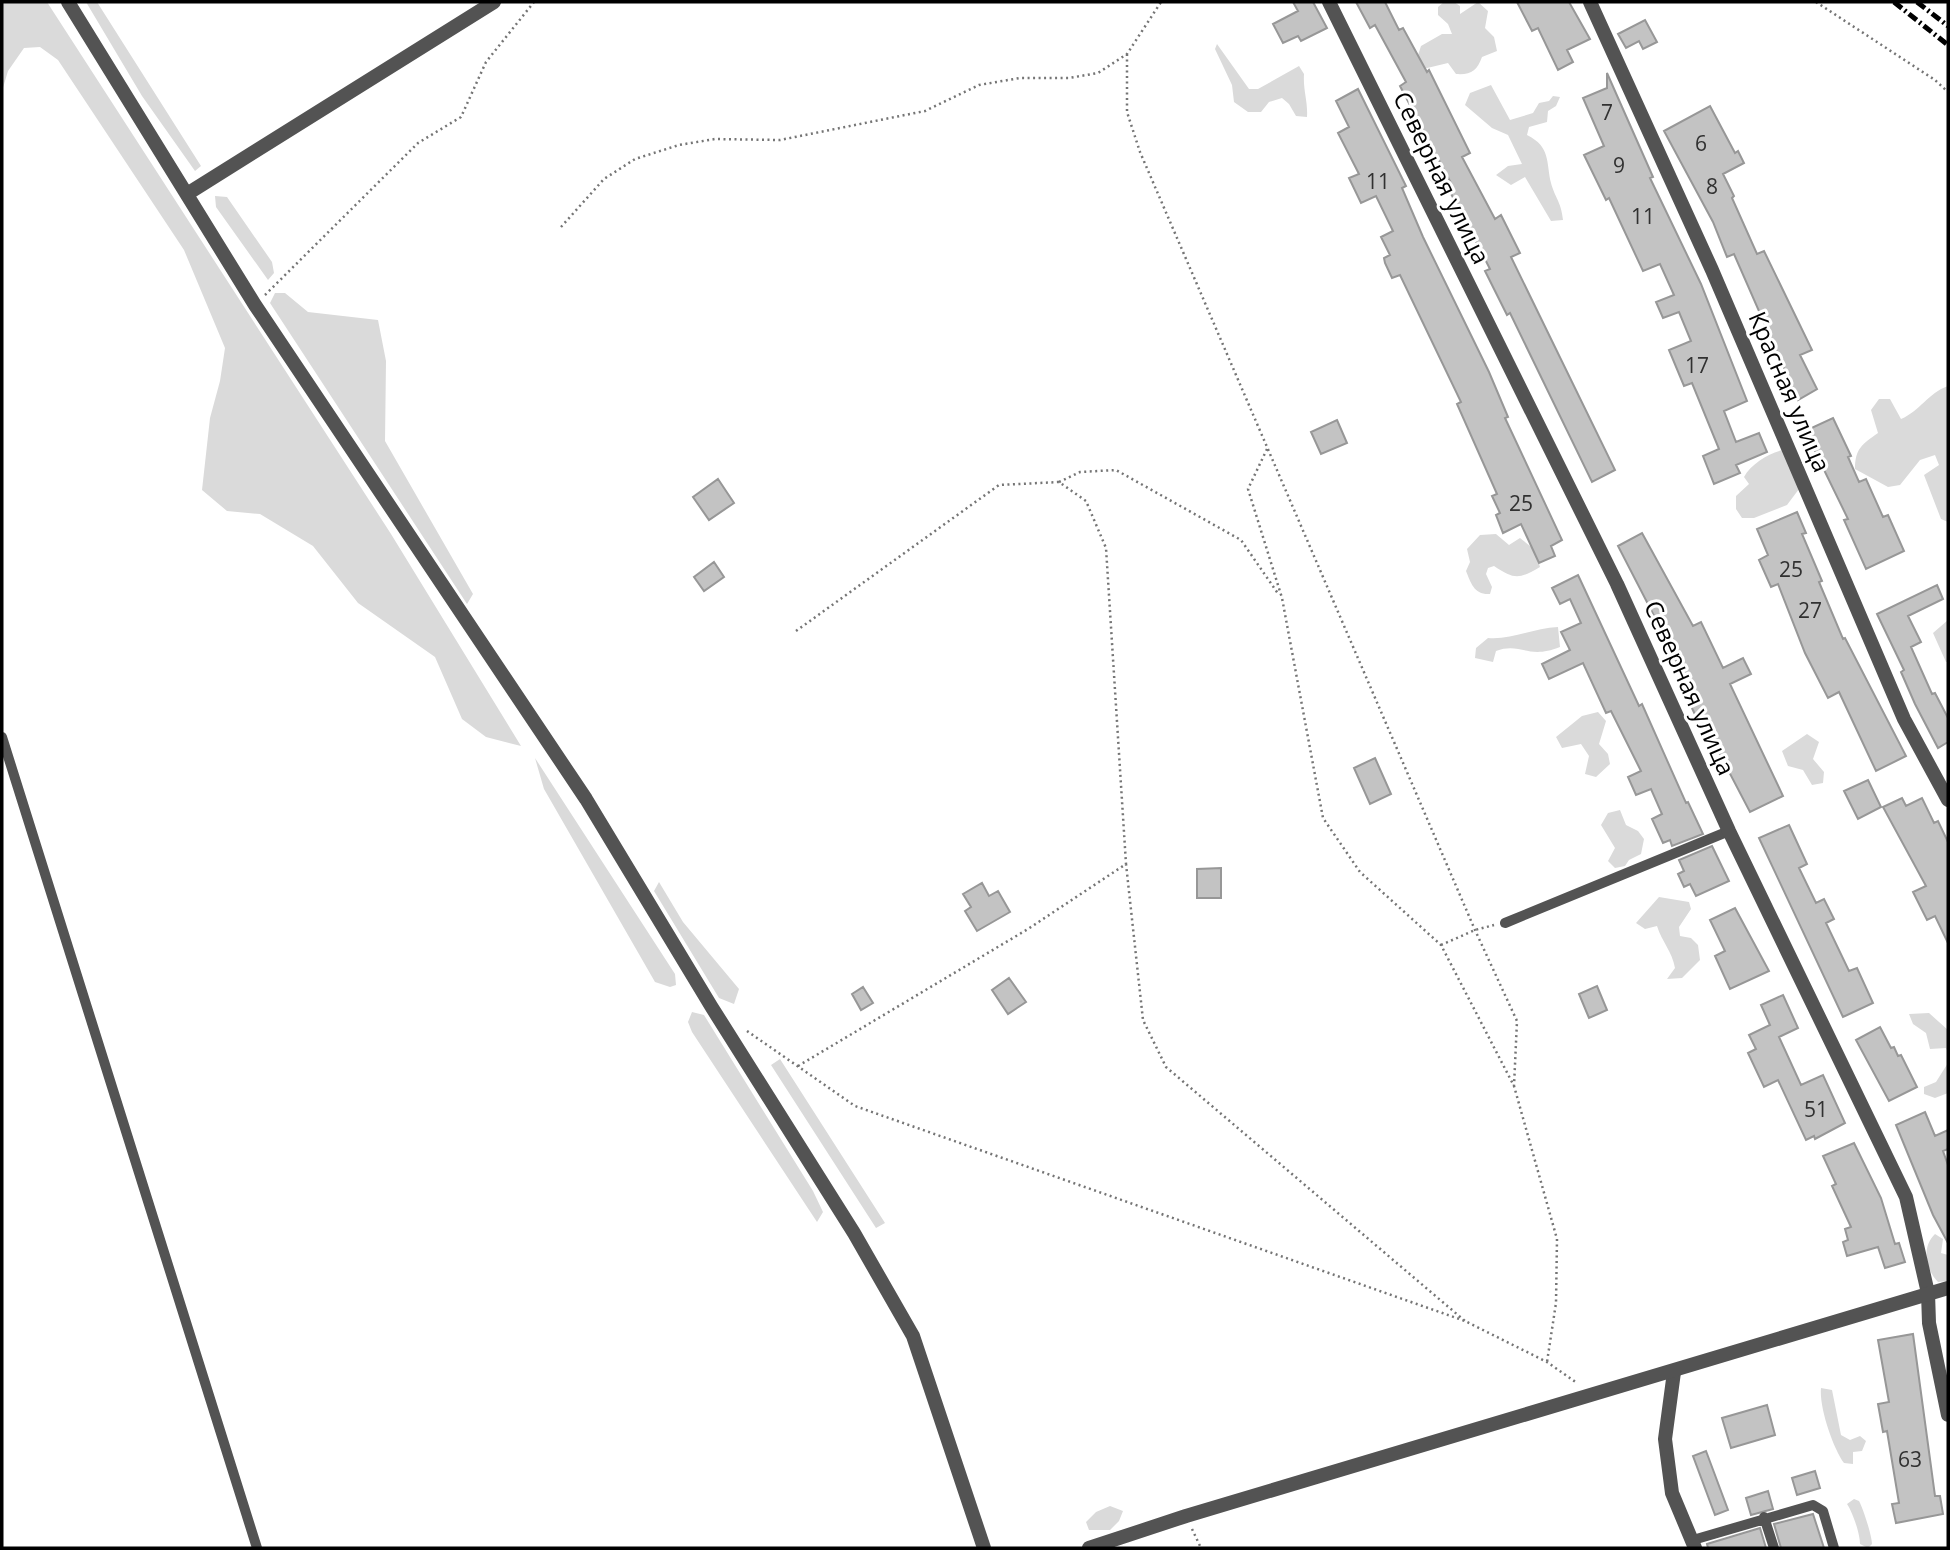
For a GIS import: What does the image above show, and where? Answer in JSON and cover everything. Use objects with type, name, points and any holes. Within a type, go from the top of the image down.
[{"type":"street","points":[[68,2],[255,305],[586,799],[711,1006],[854,1233],[913,1336],[984,1548]]},
{"type":"street","points":[[187,194],[494,2]]},
{"type":"street","name":"Северная улица","points":[[1328,2],[1617,583],[1729,831],[1906,1198],[1928,1293],[1930,1323],[1948,1415]]},
{"type":"street","name":"Красная улица","points":[[1590,2],[1712,270],[1904,719],[1948,800]]},
{"type":"street","points":[[1089,1548],[1186,1516],[1948,1288]]},
{"type":"street","points":[[1674,1372],[1665,1439],[1672,1493],[1694,1544]]},
{"type":"lane","points":[[2,737],[257,1548]]},
{"type":"lane","points":[[1505,923],[1729,831]]},
{"type":"lane","points":[[1694,1544],[1764,1517],[1813,1505],[1824,1511],[1834,1548]]},
{"type":"lane","points":[[1764,1517],[1774,1548]]},
{"type":"path","points":[[255,305],[418,143],[461,117],[486,62],[534,2]]},
{"type":"path","points":[[561,227],[604,179],[635,159],[679,145],[715,139],[780,140],[925,111],[979,85],[1020,78],[1069,78],[1098,73],[1127,54],[1161,2]]},
{"type":"path","points":[[1816,2],[1935,80],[1948,92]]},
{"type":"path","points":[[1127,54],[1126,112],[1140,152],[1475,930],[1517,1021],[1514,1086]]},
{"type":"path","points":[[1268,447],[1248,489],[1282,598],[1323,818],[1360,872],[1441,945],[1514,1086],[1557,1239],[1556,1303],[1547,1362]]},
{"type":"path","points":[[796,631],[999,485],[1059,482],[1080,472],[1116,470],[1241,540],[1282,598]]},
{"type":"path","points":[[1059,482],[1086,501],[1106,548],[1126,864],[1143,1020],[1166,1067],[1465,1321]]},
{"type":"path","points":[[798,1066],[1028,929],[1126,864]]},
{"type":"path","points":[[1441,945],[1475,930],[1505,923]]},
{"type":"path","points":[[744,1028],[855,1106],[1465,1321],[1547,1362],[1594,1395]]},
{"type":"path","points":[[1186,1516],[1201,1548]]},
{"type":"shaded area","points":[[2,2],[47,2],[391,534],[521,746],[486,737],[462,719],[435,657],[358,603],[313,546],[260,514],[227,511],[202,490],[210,418],[225,348],[184,250],[58,60],[40,47],[24,48],[8,71],[2,91]]},
{"type":"shaded area","points":[[86,2],[97,2],[201,166],[195,171],[142,96]]},
{"type":"shaded area","points":[[1444,2],[1454,2],[1460,6],[1460,14],[1478,2],[1488,11],[1485,28],[1494,37],[1497,51],[1482,57],[1476,69],[1470,73],[1456,74],[1448,63],[1423,69],[1416,61],[1421,46],[1442,34],[1452,34],[1448,24],[1438,15],[1438,7]]},
{"type":"shaded area","points":[[1217,44],[1249,89],[1258,89],[1299,66],[1304,74],[1307,117],[1296,116],[1282,98],[1269,102],[1261,112],[1248,112],[1234,102],[1232,85],[1215,49]]},
{"type":"shaded area","points":[[1491,85],[1510,120],[1533,113],[1539,103],[1549,101],[1553,96],[1560,97],[1556,106],[1548,111],[1547,122],[1529,127],[1527,135],[1544,150],[1563,220],[1551,221],[1525,177],[1511,185],[1496,175],[1508,166],[1522,164],[1508,135],[1492,128],[1465,105],[1470,93]]},
{"type":"shaded area","points":[[215,196],[227,197],[272,262],[274,273],[268,280],[216,207]]},
{"type":"shaded area","points":[[275,293],[285,293],[308,312],[378,320],[386,361],[385,441],[473,594],[467,604],[270,303]]},
{"type":"shaded area","points":[[1948,386],[1948,522],[1941,519],[1924,475],[1939,465],[1935,455],[1920,460],[1900,485],[1888,487],[1855,469],[1860,448],[1878,433],[1871,410],[1879,399],[1890,399],[1901,419]]},
{"type":"shaded area","points":[[1783,450],[1799,489],[1787,505],[1754,518],[1742,518],[1736,509],[1736,496],[1749,484],[1744,477],[1761,460]]},
{"type":"shaded area","points":[[1496,534],[1509,545],[1520,538],[1535,550],[1540,567],[1517,576],[1507,574],[1494,566],[1488,568],[1486,574],[1492,587],[1490,594],[1480,593],[1466,571],[1470,562],[1467,549],[1480,535]]},
{"type":"shaded area","points":[[1948,620],[1948,662],[1946,662],[1933,633]]},
{"type":"shaded area","points":[[1558,627],[1560,647],[1540,652],[1512,648],[1496,651],[1493,662],[1475,658],[1476,648],[1488,638]]},
{"type":"shaded area","points":[[1598,712],[1606,721],[1599,744],[1608,754],[1610,764],[1596,777],[1585,774],[1589,756],[1581,744],[1562,748],[1556,737],[1582,716]]},
{"type":"shaded area","points":[[1807,734],[1819,742],[1813,759],[1824,772],[1823,783],[1812,785],[1803,770],[1788,766],[1782,751]]},
{"type":"shaded area","points":[[535,758],[675,974],[676,985],[670,987],[655,982],[544,789]]},
{"type":"shaded area","points":[[1620,810],[1626,825],[1638,831],[1644,839],[1641,854],[1629,860],[1625,866],[1615,868],[1608,861],[1615,848],[1601,825],[1608,813]]},
{"type":"shaded area","points":[[659,882],[683,922],[739,989],[734,1004],[719,998],[654,891]]},
{"type":"shaded area","points":[[1659,897],[1689,902],[1691,909],[1679,927],[1680,936],[1691,938],[1698,945],[1700,960],[1682,978],[1667,979],[1675,968],[1657,926],[1645,929],[1636,923]]},
{"type":"shaded area","points":[[692,1012],[704,1015],[813,1191],[823,1212],[817,1222],[692,1032],[688,1022]]},
{"type":"shaded area","points":[[1929,1013],[1948,1030],[1948,1052],[1946,1048],[1930,1049],[1926,1033],[1913,1024],[1909,1014]]},
{"type":"shaded area","points":[[780,1059],[885,1223],[876,1228],[771,1065]]},
{"type":"shaded area","points":[[1948,1063],[1948,1093],[1935,1098],[1924,1094],[1924,1087],[1936,1082]]},
{"type":"shaded area","points":[[1935,1234],[1943,1239],[1941,1253],[1948,1255],[1948,1281],[1938,1282],[1928,1265],[1928,1245]]},
{"type":"shaded area","points":[[1821,1388],[1832,1390],[1841,1435],[1850,1440],[1860,1436],[1866,1441],[1862,1451],[1853,1452],[1853,1464],[1844,1463],[1835,1448],[1824,1416]]},
{"type":"shaded area","points":[[1854,1499],[1859,1501],[1869,1529],[1872,1544],[1868,1548],[1860,1544],[1856,1524],[1847,1504]]},
{"type":"shaded area","points":[[1110,1506],[1123,1511],[1119,1521],[1110,1530],[1089,1530],[1086,1522],[1096,1512]]},
{"type":"building","points":[[1293,2],[1313,2],[1327,28],[1301,41],[1298,36],[1283,43],[1273,24],[1298,11]]},
{"type":"building","points":[[1356,2],[1385,2],[1399,30],[1403,28],[1427,72],[1429,70],[1470,153],[1462,157],[1495,219],[1501,215],[1520,253],[1511,257],[1615,470],[1592,482],[1510,313],[1507,315],[1485,271],[1490,269],[1467,224],[1463,226],[1455,211],[1459,209],[1448,188],[1452,185],[1400,86],[1406,82],[1375,25],[1370,28]]},
{"type":"building","points":[[1517,2],[1569,2],[1590,39],[1567,50],[1573,62],[1558,70],[1538,28],[1532,31]]},
{"type":"building","points":[[1645,20],[1657,42],[1643,49],[1639,41],[1626,48],[1618,34]]},
{"type":"building","points":[[1607,73],[1653,177],[1650,178],[1701,284],[1747,401],[1724,411],[1736,442],[1759,433],[1767,452],[1736,465],[1740,473],[1714,484],[1703,456],[1719,449],[1692,383],[1684,386],[1669,350],[1691,341],[1679,312],[1663,318],[1656,302],[1674,295],[1660,264],[1643,271],[1609,198],[1606,200],[1584,155],[1604,146],[1583,98],[1607,88]]},
{"type":"building","points":[[1358,89],[1406,186],[1402,188],[1423,237],[1489,372],[1508,417],[1505,418],[1562,540],[1551,546],[1555,556],[1539,563],[1521,524],[1503,533],[1496,515],[1500,513],[1492,496],[1497,494],[1457,404],[1461,402],[1400,275],[1392,278],[1385,263],[1384,258],[1390,255],[1381,237],[1393,231],[1376,196],[1361,203],[1349,178],[1359,174],[1338,133],[1349,127],[1336,101]]},
{"type":"building","points":[[1710,106],[1735,153],[1738,151],[1744,163],[1723,174],[1734,196],[1732,198],[1757,254],[1764,251],[1812,350],[1800,355],[1817,389],[1798,400],[1734,254],[1727,257],[1713,222],[1664,131]]},
{"type":"building","points":[[1833,418],[1851,456],[1848,457],[1859,482],[1866,479],[1883,517],[1888,515],[1904,551],[1866,569],[1844,520],[1848,519],[1805,431]]},
{"type":"building","points":[[1337,420],[1347,443],[1321,454],[1311,432]]},
{"type":"building","points":[[718,479],[734,503],[709,520],[693,497]]},
{"type":"building","points":[[1797,512],[1806,533],[1802,534],[1822,581],[1819,582],[1843,639],[1845,638],[1906,756],[1876,771],[1839,692],[1828,698],[1805,653],[1778,584],[1771,587],[1759,560],[1768,555],[1757,529]]},
{"type":"building","points":[[1642,533],[1693,626],[1701,622],[1723,668],[1743,658],[1751,674],[1730,684],[1783,796],[1750,812],[1703,722],[1699,723],[1682,687],[1687,685],[1666,639],[1618,546]]},
{"type":"building","points":[[714,562],[724,577],[704,591],[694,577]]},
{"type":"building","points":[[1578,575],[1703,834],[1672,846],[1670,840],[1663,843],[1652,819],[1662,814],[1651,789],[1636,795],[1628,777],[1641,771],[1611,711],[1606,713],[1583,663],[1549,679],[1542,664],[1570,650],[1561,632],[1581,623],[1570,599],[1560,604],[1552,588]]},
{"type":"building","points":[[1937,585],[1943,599],[1908,616],[1921,642],[1911,647],[1932,694],[1935,693],[1948,718],[1948,742],[1938,748],[1915,704],[1901,672],[1904,670],[1877,614]]},
{"type":"building","points":[[1375,758],[1391,794],[1370,804],[1354,768]]},
{"type":"building","points":[[1868,780],[1881,807],[1858,819],[1844,791]]},
{"type":"building","points":[[1902,798],[1906,806],[1922,798],[1934,823],[1938,821],[1948,842],[1948,943],[1935,916],[1927,920],[1913,892],[1926,886],[1883,807]]},
{"type":"building","points":[[1789,825],[1807,864],[1799,868],[1816,903],[1824,899],[1834,919],[1826,923],[1849,971],[1857,968],[1873,1003],[1843,1017],[1759,838]]},
{"type":"building","points":[[1712,846],[1729,881],[1696,896],[1690,884],[1684,887],[1678,874],[1684,871],[1679,860]]},
{"type":"building","points":[[1221,868],[1221,898],[1197,898],[1197,869]]},
{"type":"building","points":[[982,883],[989,896],[998,891],[1010,912],[977,931],[965,911],[971,907],[963,894]]},
{"type":"building","points":[[1735,908],[1769,971],[1730,989],[1715,956],[1725,951],[1710,920]]},
{"type":"building","points":[[1009,978],[1026,1002],[1008,1014],[992,990]]},
{"type":"building","points":[[1597,986],[1607,1010],[1589,1018],[1579,994]]},
{"type":"building","points":[[863,987],[873,1003],[861,1010],[852,994]]},
{"type":"building","points":[[1783,995],[1798,1028],[1779,1037],[1801,1085],[1823,1075],[1845,1123],[1815,1139],[1814,1136],[1806,1140],[1778,1080],[1764,1087],[1748,1053],[1756,1049],[1749,1035],[1770,1025],[1761,1005]]},
{"type":"building","points":[[1880,1027],[1891,1048],[1894,1047],[1898,1056],[1901,1055],[1917,1087],[1889,1101],[1856,1040]]},
{"type":"building","points":[[1925,1112],[1935,1136],[1948,1130],[1948,1149],[1943,1151],[1948,1165],[1948,1243],[1933,1215],[1896,1125]]},
{"type":"building","points":[[1854,1143],[1881,1198],[1895,1244],[1899,1243],[1905,1262],[1885,1268],[1878,1247],[1847,1256],[1843,1242],[1848,1240],[1845,1229],[1851,1227],[1832,1186],[1836,1184],[1823,1156]]},
{"type":"building","points":[[1913,1334],[1935,1496],[1940,1496],[1943,1514],[1896,1523],[1892,1504],[1899,1503],[1887,1431],[1883,1432],[1878,1404],[1889,1402],[1878,1340]]},
{"type":"building","points":[[1767,1405],[1775,1435],[1731,1448],[1722,1418]]},
{"type":"building","points":[[1706,1451],[1728,1510],[1715,1515],[1693,1456]]},
{"type":"building","points":[[1815,1471],[1820,1488],[1797,1495],[1792,1478]]},
{"type":"building","points":[[1768,1491],[1773,1509],[1751,1515],[1746,1498]]},
{"type":"building","points":[[1813,1514],[1824,1548],[1781,1548],[1774,1524]]},
{"type":"building","points":[[1760,1528],[1766,1548],[1708,1548],[1707,1544]]},
{"type":"railway","points":[[1894,2],[1948,45]]},
{"type":"railway","points":[[1917,2],[1948,26]]}]
